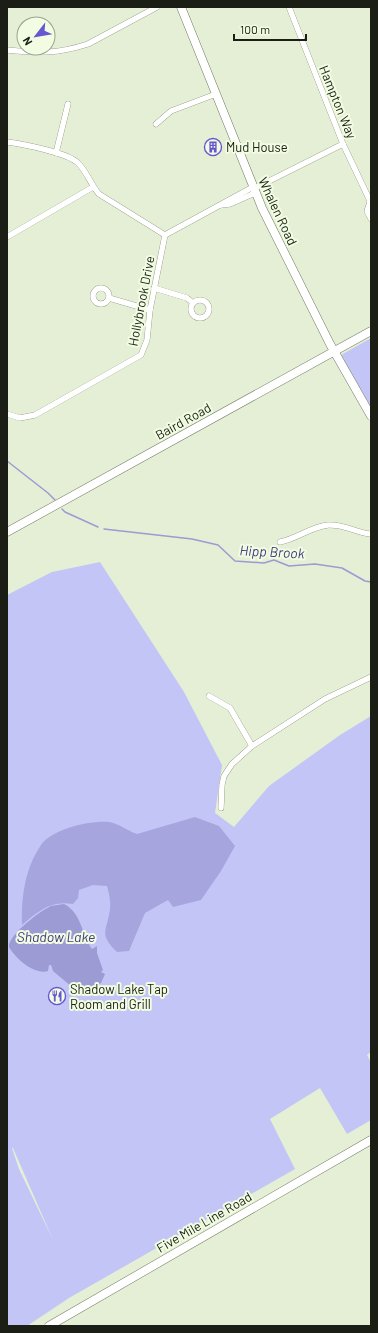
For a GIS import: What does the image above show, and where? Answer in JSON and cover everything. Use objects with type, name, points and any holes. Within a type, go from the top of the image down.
[{"type":"street","points":[[7,50],[50,53],[79,47],[88,44],[157,7]]},
{"type":"street","name":"Whalen Road","points":[[181,7],[254,189],[335,352],[371,416]]},
{"type":"street","name":"Hampton Way","points":[[289,7],[343,144],[371,203],[367,212],[371,219]]},
{"type":"street","points":[[156,124],[171,111],[216,94]]},
{"type":"street","points":[[56,153],[68,104]]},
{"type":"street","points":[[7,142],[56,153],[73,159],[78,163],[93,187],[105,199],[165,235],[221,205],[230,204],[254,189],[343,144]]},
{"type":"street","points":[[7,237],[93,187]]},
{"type":"street","name":"Hollybrook Drive","points":[[7,414],[25,418],[35,415],[137,358],[144,350],[154,288],[165,235]]},
{"type":"street","points":[[154,288],[187,298],[194,303]]},
{"type":"street","points":[[109,298],[150,310]]},
{"type":"street","name":"Baird Road","points":[[7,532],[371,331]]},
{"type":"street","points":[[280,542],[291,540],[315,528],[329,525],[342,526],[371,534]]},
{"type":"street","points":[[221,808],[224,776],[232,764],[252,746],[325,699],[371,677]]},
{"type":"street","points":[[209,696],[230,708],[252,746]]},
{"type":"street","name":"Five Mile Line Road","points":[[49,1326],[371,1140]]},
{"type":"shaded area","points":[[371,338],[371,408],[341,355]]},
{"type":"shaded area","points":[[100,562],[184,692],[222,765],[215,813],[234,827],[269,786],[340,735],[371,716],[371,1052],[367,1055],[371,1063],[371,1120],[347,1134],[320,1088],[270,1119],[295,1169],[69,1298],[27,1326],[7,1326],[7,595],[52,572]],"holes":[[[13,1148],[53,1240],[19,1169]]]},
{"type":"shaded area","points":[[195,817],[219,826],[235,846],[221,871],[201,900],[173,907],[168,900],[145,913],[129,951],[117,952],[107,940],[105,932],[109,917],[110,898],[107,886],[93,885],[79,890],[78,898],[73,904],[65,903],[51,905],[39,911],[22,925],[23,894],[31,863],[41,845],[46,839],[54,834],[82,824],[92,822],[109,822],[137,834]]},
{"type":"water","name":"Shadow Lake","points":[[64,904],[70,908],[78,918],[92,949],[97,946],[97,953],[103,970],[101,972],[105,974],[101,983],[94,988],[72,987],[53,971],[51,965],[49,965],[48,971],[37,971],[21,961],[9,947],[14,936],[33,918],[51,906]]},
{"type":"waterway","name":"Hipp Brook","points":[[7,461],[55,500]]},
{"type":"waterway","name":"Hipp Brook","points":[[62,509],[65,512],[98,527]]},
{"type":"waterway","name":"Hipp Brook","points":[[104,529],[192,539],[218,545],[235,561],[264,563],[274,560],[289,566],[315,564],[342,568],[365,581],[371,582]]},
{"type":"place","name":"Mud House","points":[[213,147]]},
{"type":"place","name":"Shadow Lake Tap Room and Grill","points":[[57,996]]}]
